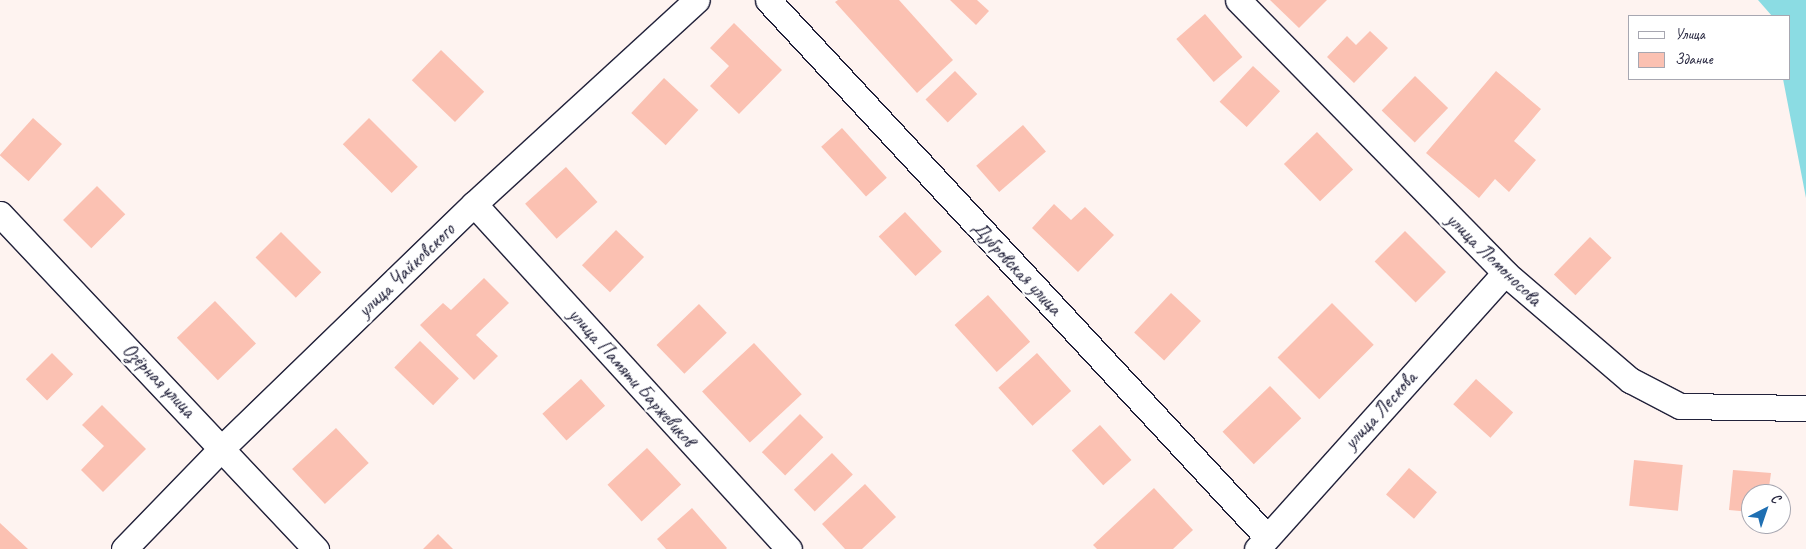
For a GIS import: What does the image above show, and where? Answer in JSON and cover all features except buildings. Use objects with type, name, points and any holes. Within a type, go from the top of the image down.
[{"type":"street","name":"улица Чайковского","points":[[124,549],[223,447],[474,204],[697,0]]},
{"type":"street","name":"улица Ломоносова","points":[[1238,0],[1505,273],[1630,380],[1680,406],[1806,408]]},
{"type":"street","name":"Дубровская улица","points":[[782,4],[1262,542]]},
{"type":"street","name":"улица Памяти Баржевиков","points":[[474,204],[789,549]]},
{"type":"street","name":"Озёрная улица","points":[[0,214],[223,447],[316,549]]},
{"type":"street","name":"улица Лескова","points":[[1262,542],[1505,273]]},
{"type":"water","points":[[1758,0],[1806,0],[1806,198],[1783,80],[1791,80],[1791,15],[1771,15]]}]
